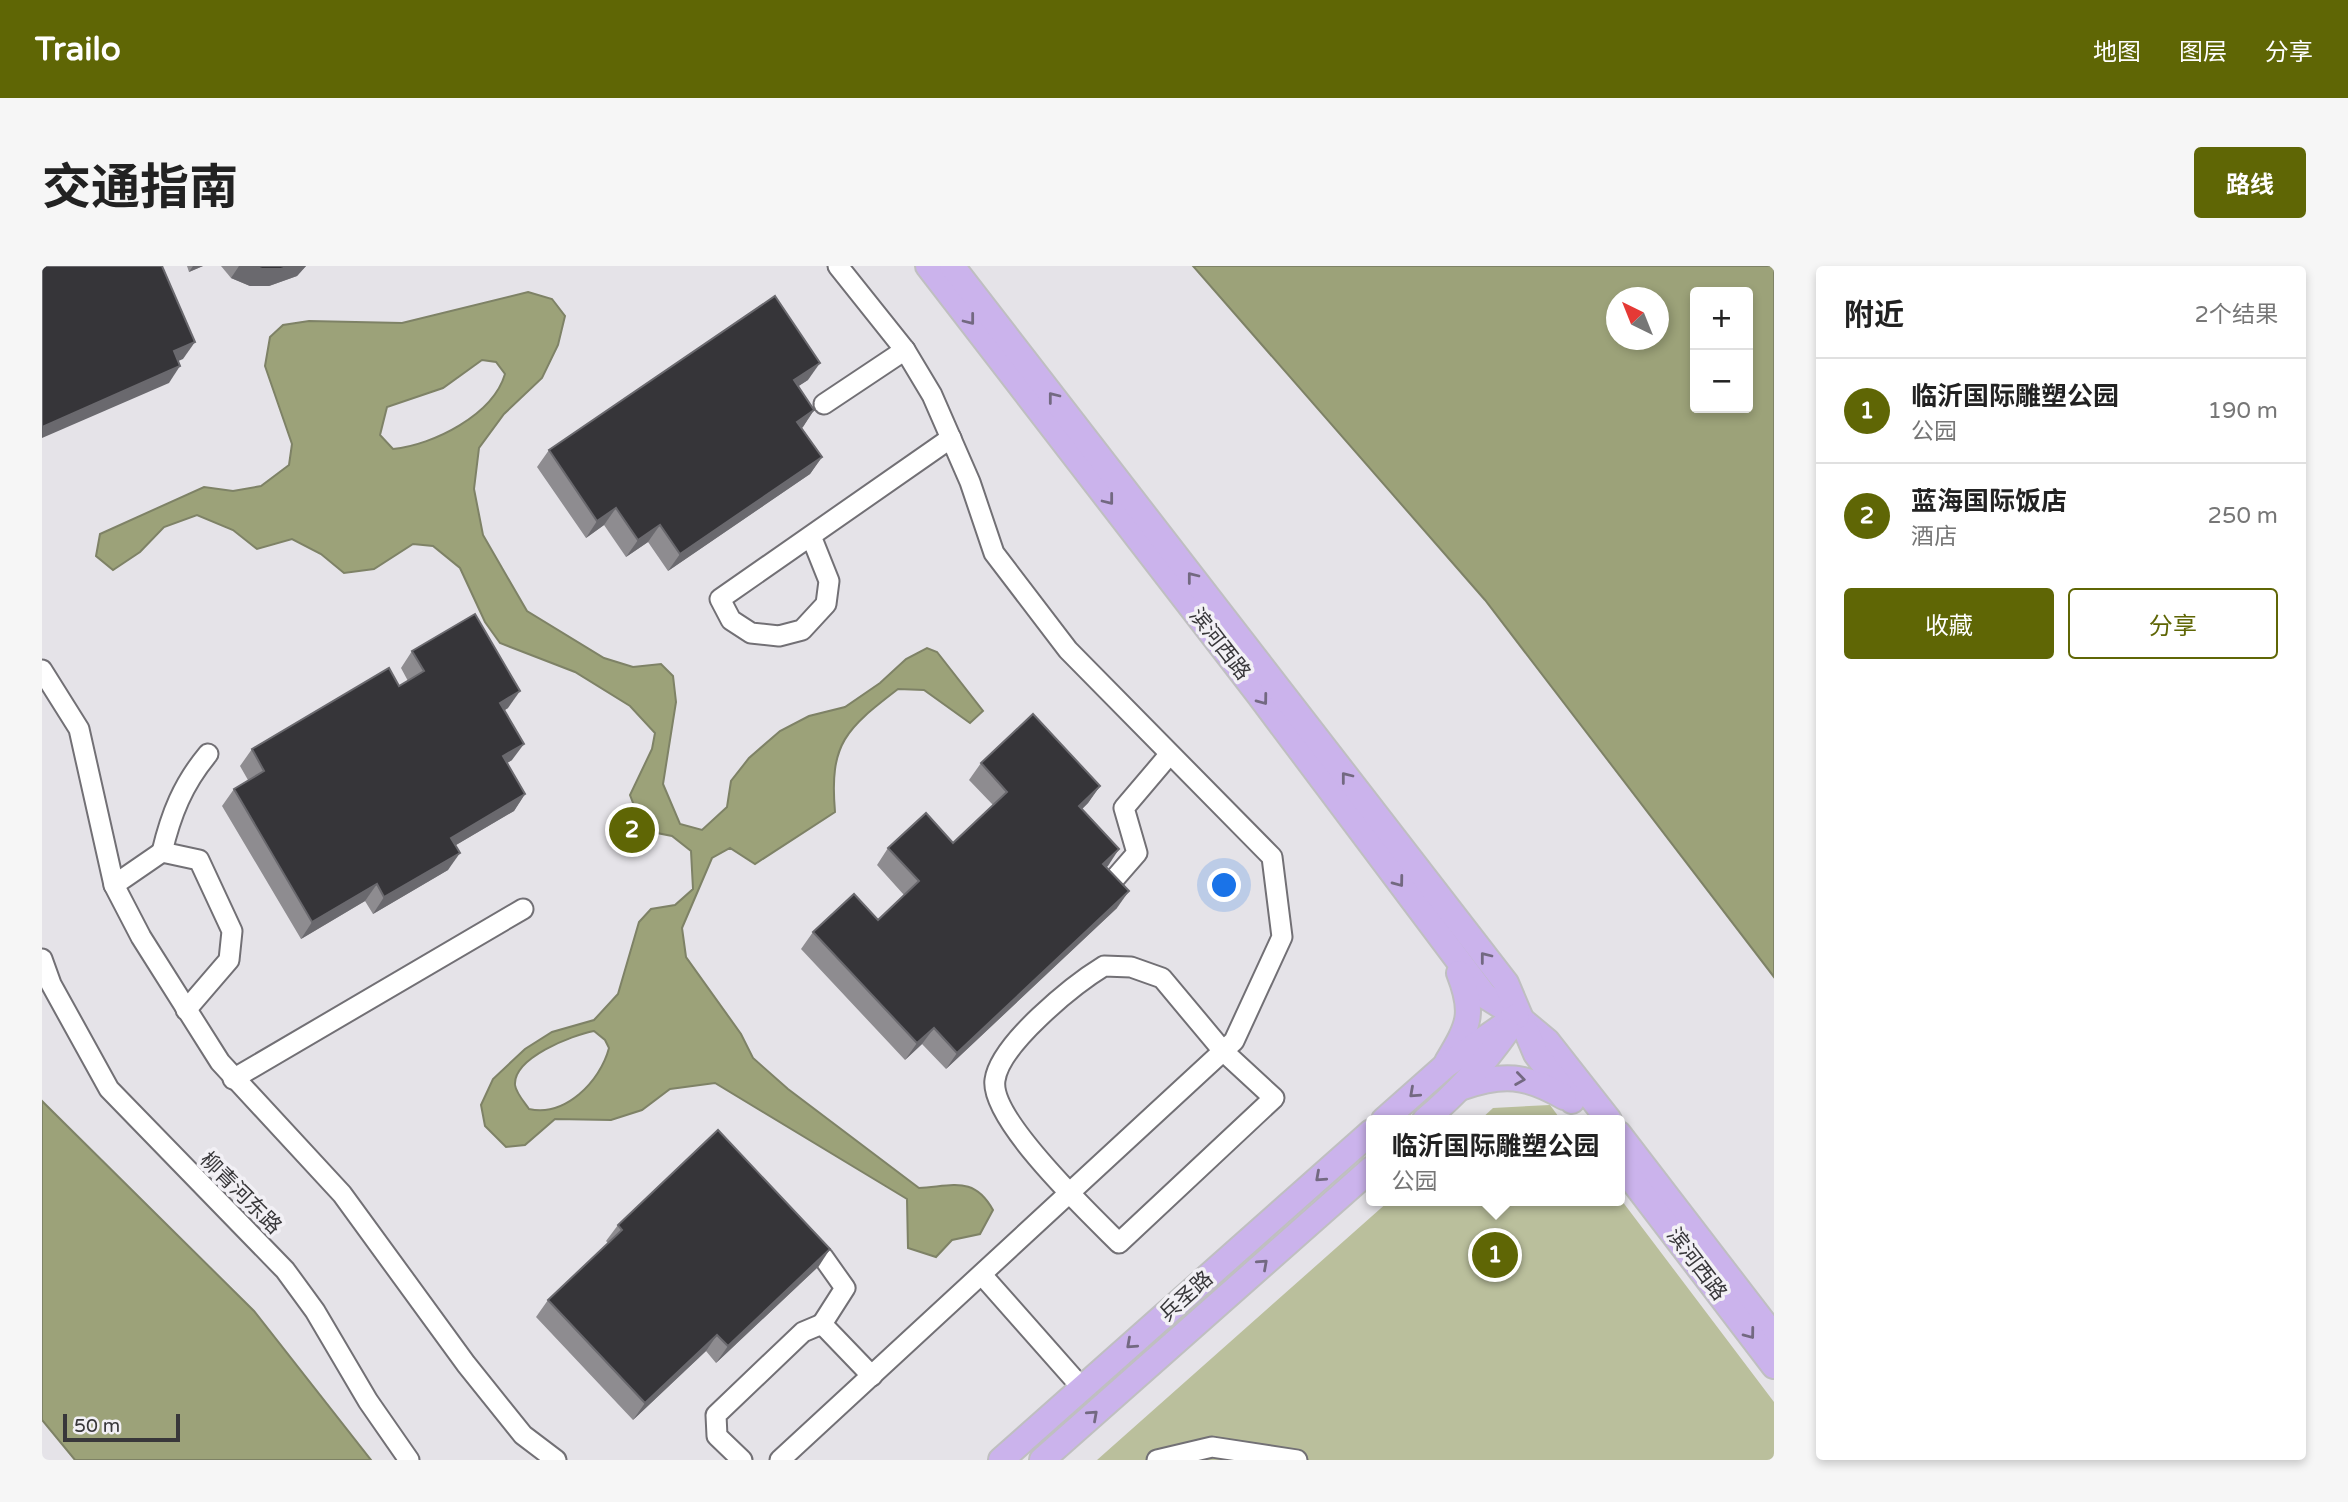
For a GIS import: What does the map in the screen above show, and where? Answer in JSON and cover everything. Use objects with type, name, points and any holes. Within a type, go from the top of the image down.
[{"type":"main road","name":"滨河西路","points":[[928,266],[1251,684],[1486,996],[1517,1016],[1547,1041],[1605,1115]]},
{"type":"main road","name":"滨河西路","points":[[952,266],[1506,983],[1517,1016],[1536,1054],[1580,1111]]},
{"type":"main road","points":[[1445,1066],[1463,1035],[1471,1003],[1451,950]]},
{"type":"main road","points":[[1390,1115],[1445,1066],[1517,1016]]},
{"type":"main road","points":[[1431,1115],[1462,1088],[1487,1060],[1517,1016]]},
{"type":"main road","points":[[1462,1088],[1489,1078],[1506,1077],[1538,1082],[1580,1111]]},
{"type":"main road","name":"兵圣路","points":[[1001,1460],[1366,1136]]},
{"type":"main road","name":"滨河西路","points":[[1625,1142],[1774,1336]]},
{"type":"main road","name":"滨河西路","points":[[1625,1171],[1774,1366]]},
{"type":"main road","name":"兵圣路","points":[[1042,1460],[1366,1172]]},
{"type":"street","points":[[780,1460],[1234,1041],[1282,937],[1272,857],[1068,650],[995,553],[932,395],[905,350],[838,266]]},
{"type":"street","points":[[824,404],[905,350]]},
{"type":"street","points":[[810,536],[830,581],[825,604],[802,630],[779,636],[751,634],[731,620],[720,599],[810,536],[951,438]]},
{"type":"street","points":[[42,670],[79,729],[114,885],[141,937],[186,1010],[233,1079],[342,1194],[466,1364],[523,1435],[556,1460]]},
{"type":"street","points":[[114,885],[162,852],[171,816],[189,778],[208,754]]},
{"type":"street","points":[[1110,884],[1137,853],[1124,807],[1169,755]]},
{"type":"street","points":[[162,852],[200,860],[232,931],[229,960],[186,1010]]},
{"type":"street","points":[[233,1079],[523,909]]},
{"type":"street","name":"柳青河东路","points":[[42,959],[51,984],[109,1089],[285,1270],[315,1311],[368,1401],[409,1460]]},
{"type":"street","points":[[1104,967],[1131,967],[1162,978],[1223,1051],[1274,1098],[1119,1243],[1070,1193],[1015,1130],[1001,1108],[994,1081],[1008,1049],[1065,996],[1104,967]]},
{"type":"street","points":[[742,1460],[718,1436],[716,1415],[803,1332],[822,1324],[845,1288],[823,1256]]},
{"type":"street","points":[[982,1275],[1082,1388]]},
{"type":"street","points":[[822,1324],[872,1376]]},
{"type":"street","points":[[1157,1460],[1212,1447],[1297,1460]]},
{"type":"shaded area","points":[[1193,266],[1774,266],[1774,977],[1485,600]]},
{"type":"shaded area","points":[[528,292],[552,299],[565,316],[558,345],[542,378],[504,414],[479,448],[474,489],[483,535],[527,611],[604,658],[633,667],[661,664],[673,676],[676,702],[663,784],[680,824],[702,830],[727,807],[731,781],[749,758],[780,731],[809,716],[845,707],[880,683],[906,659],[927,648],[937,652],[983,711],[970,723],[924,690],[898,689],[865,715],[845,740],[835,769],[835,812],[755,864],[730,848],[712,858],[682,928],[686,957],[741,1034],[753,1058],[788,1089],[919,1188],[953,1185],[978,1192],[993,1210],[980,1234],[952,1240],[936,1257],[908,1248],[907,1199],[715,1083],[670,1089],[642,1110],[611,1120],[555,1119],[525,1145],[506,1147],[485,1126],[481,1105],[493,1079],[525,1049],[552,1032],[594,1020],[618,994],[639,922],[651,909],[675,905],[693,889],[691,851],[672,836],[652,832],[638,816],[630,795],[652,749],[655,733],[630,706],[575,672],[500,643],[485,622],[460,568],[433,546],[413,544],[374,569],[344,573],[321,554],[292,539],[257,549],[233,530],[197,515],[164,527],[140,552],[113,570],[96,556],[100,534],[204,487],[233,491],[261,486],[289,465],[292,444],[265,366],[270,337],[283,325],[309,321],[402,323]],"holes":[[[482,360],[496,362],[505,374],[498,389],[475,415],[443,434],[409,446],[393,449],[380,435],[387,407],[443,388]],[[594,1031],[605,1040],[609,1048],[598,1073],[589,1084],[568,1102],[555,1108],[529,1109],[515,1085],[523,1066],[546,1049],[572,1037]]]},
{"type":"shaded area","points":[[42,1101],[254,1311],[371,1460],[75,1460],[42,1420]]},
{"type":"shaded area","points":[[1550,1105],[1557,1115],[1485,1115],[1493,1108]]},
{"type":"shaded area","points":[[1625,1205],[1774,1402],[1774,1460],[1097,1460],[1383,1206]]},
{"type":"building","points":[[42,266],[162,266],[195,342],[174,351],[180,366],[42,427]]},
{"type":"building","points":[[254,266],[289,266],[262,269]]},
{"type":"building","points":[[775,296],[820,363],[794,380],[814,410],[797,422],[822,457],[680,554],[660,525],[638,540],[616,508],[597,521],[549,450]]},
{"type":"building","points":[[475,614],[520,691],[500,703],[524,744],[503,756],[525,794],[451,838],[460,853],[384,897],[377,884],[312,922],[234,789],[264,771],[252,749],[389,668],[399,686],[424,671],[412,651]]},
{"type":"building","points":[[1033,714],[1100,786],[1079,806],[1119,849],[1103,864],[1129,891],[957,1053],[934,1028],[917,1043],[813,932],[854,894],[878,920],[919,881],[888,848],[926,813],[953,843],[1007,792],[981,763]]},
{"type":"building","points":[[718,1130],[830,1249],[728,1346],[717,1335],[645,1403],[548,1300],[622,1230],[618,1225]]},
{"type":"place","name":"蓝海国际饭店","points":[[632,830]]},
{"type":"place","name":"临沂国际雕塑公园","points":[[1495,1255]]}]
